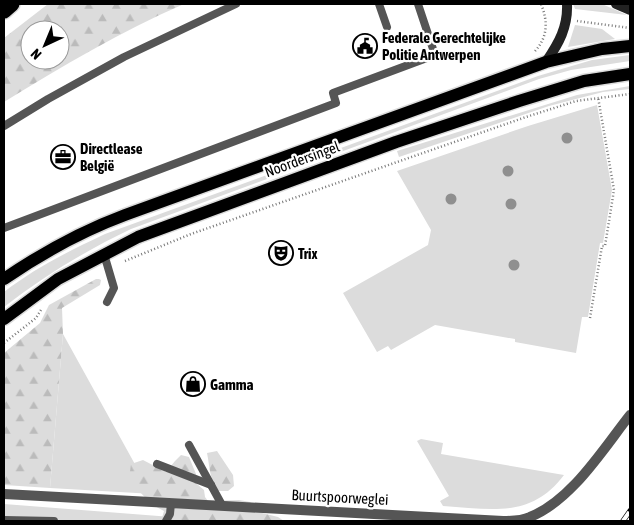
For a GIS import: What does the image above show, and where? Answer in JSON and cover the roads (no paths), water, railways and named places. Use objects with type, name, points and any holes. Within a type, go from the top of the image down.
[{"type":"highway","points":[[4,11],[12,4]]},
{"type":"main road","points":[[546,62],[557,47],[567,20],[567,4]]},
{"type":"main road","points":[[616,4],[630,10]]},
{"type":"main road","name":"Noordersingel","points":[[4,279],[47,252],[97,225],[546,62],[630,46]]},
{"type":"main road","name":"Noordersingel","points":[[4,319],[58,279],[138,237],[396,142],[584,81],[630,74]]},
{"type":"street","name":"Buurtspoorweglei","points":[[4,494],[480,520],[518,520],[528,518],[552,505],[579,479],[630,415]]},
{"type":"lane","points":[[4,126],[124,57],[236,4]]},
{"type":"lane","points":[[379,4],[387,27]]},
{"type":"lane","points":[[4,228],[336,103],[333,93],[435,55],[418,4]]},
{"type":"lane","points":[[104,254],[114,288],[107,302]]},
{"type":"lane","points":[[189,445],[222,505]]},
{"type":"lane","points":[[156,464],[211,485]]},
{"type":"lane","points":[[166,521],[170,514],[171,502]]},
{"type":"lane","points":[[4,520],[54,521]]},
{"type":"railway","points":[[623,521],[630,511]]},
{"type":"place","name":"Federale Gerechtelijke Politie Antwerpen","points":[[365,46]]},
{"type":"place","name":"Directlease België","points":[[63,157]]},
{"type":"place","name":"Trix","points":[[281,253]]},
{"type":"place","name":"Gamma","points":[[193,384]]}]
